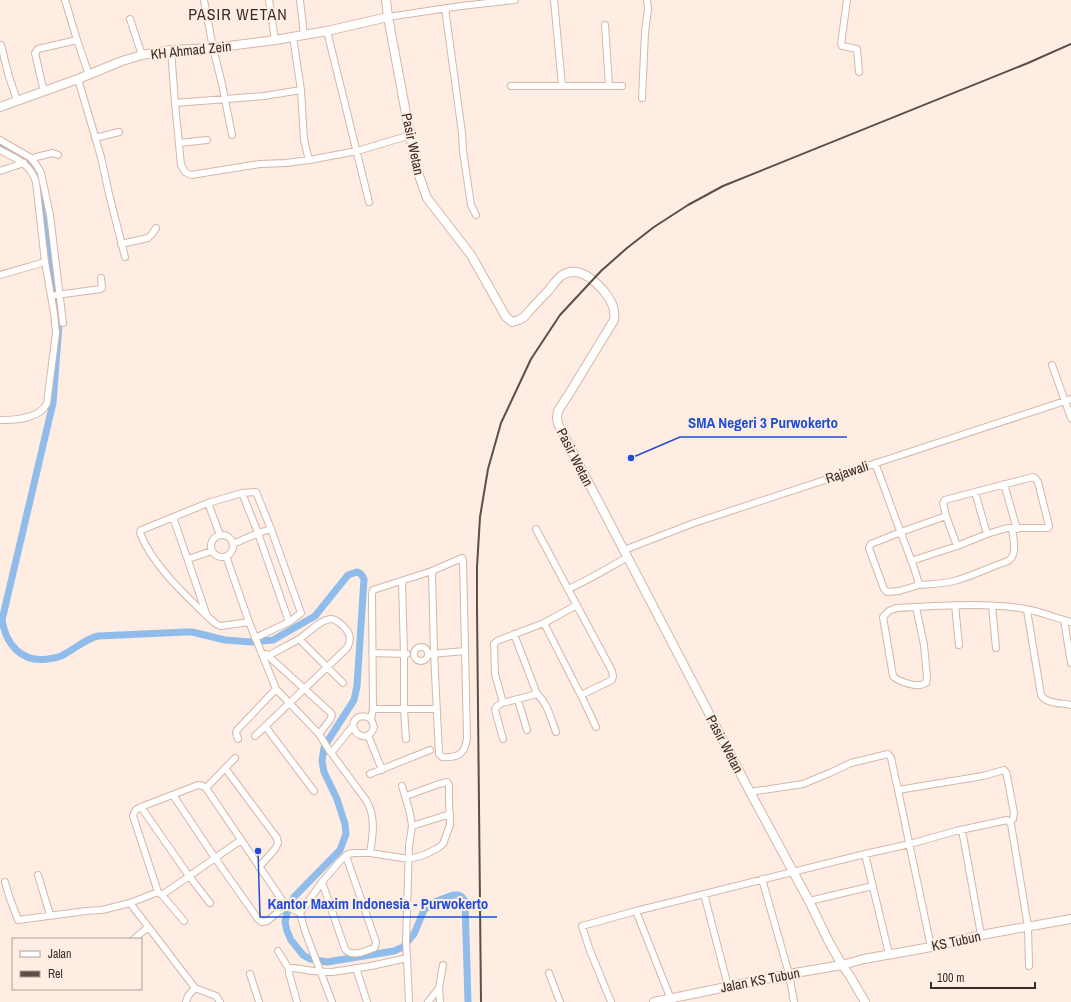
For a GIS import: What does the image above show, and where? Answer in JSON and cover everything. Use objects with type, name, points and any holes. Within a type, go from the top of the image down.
[{"type":"street","points":[[65,0],[89,75]]},
{"type":"street","points":[[204,0],[232,135]]},
{"type":"street","points":[[270,0],[275,40]]},
{"type":"street","points":[[300,0],[304,35]]},
{"type":"street","name":"Pasir Wetan","points":[[386,0],[416,167],[428,198],[471,255],[503,313],[513,322],[519,320],[524,317],[560,277],[568,272],[575,271],[587,276],[601,288],[613,303],[615,314],[614,320],[558,411],[558,424],[750,792],[809,901],[828,940],[865,1002]]},
{"type":"street","points":[[388,17],[445,8],[515,0]]},
{"type":"street","points":[[554,0],[562,86]]},
{"type":"street","points":[[642,98],[648,0]]},
{"type":"street","points":[[847,0],[841,44],[842,46],[857,49],[859,72]]},
{"type":"street","points":[[445,8],[471,205],[476,215]]},
{"type":"street","name":"KH Ahmad Zein","points":[[0,107],[78,80],[122,61],[142,55],[171,50],[213,48],[275,40],[327,31],[388,17]]},
{"type":"street","points":[[130,19],[142,55]]},
{"type":"street","points":[[605,25],[609,86]]},
{"type":"street","points":[[327,31],[369,202]]},
{"type":"street","points":[[293,37],[301,90],[304,140],[309,160]]},
{"type":"street","points":[[44,92],[35,53],[38,49],[77,40]]},
{"type":"street","points":[[1,45],[9,77],[17,100]]},
{"type":"street","points":[[171,50],[174,103],[181,165],[185,172],[191,175],[260,164],[309,160],[357,151],[410,135]]},
{"type":"street","points":[[78,80],[101,157],[125,257]]},
{"type":"street","points":[[511,86],[622,86]]},
{"type":"street","points":[[174,103],[264,96],[301,90]]},
{"type":"street","points":[[95,138],[119,132]]},
{"type":"street","points":[[0,140],[32,160],[39,170],[42,178],[50,215],[56,333],[46,407],[40,412],[28,417],[15,420],[0,420]]},
{"type":"street","points":[[179,142],[207,140]]},
{"type":"street","points":[[0,150],[24,163],[36,182],[45,262],[63,323]]},
{"type":"street","points":[[32,160],[36,157],[53,152],[58,155]]},
{"type":"street","points":[[0,171],[24,163]]},
{"type":"street","points":[[121,244],[148,238],[156,228]]},
{"type":"street","points":[[0,275],[45,262]]},
{"type":"street","points":[[55,295],[101,289],[101,278]]},
{"type":"street","points":[[1052,365],[1068,400],[1071,418]]},
{"type":"street","name":"Rajawali","points":[[624,550],[694,523],[1068,400]]},
{"type":"street","points":[[875,463],[919,585]]},
{"type":"street","points":[[911,561],[957,546],[987,534],[1007,528],[1047,529],[1049,527],[1040,487],[1035,478],[1032,477],[1004,484],[944,501],[943,505],[946,516],[957,546]]},
{"type":"street","points":[[946,516],[874,542],[869,546],[885,591],[900,591],[919,585],[944,584],[1008,561],[1012,558],[1014,554],[1014,528],[1004,484]]},
{"type":"street","points":[[249,622],[221,626],[216,624],[181,590],[150,554],[144,544],[140,533],[141,530],[208,504],[242,493],[256,492],[301,613],[289,622],[256,639]]},
{"type":"street","points":[[974,492],[987,534]]},
{"type":"street","points":[[242,493],[258,533],[289,622]]},
{"type":"street","points":[[208,504],[220,535]]},
{"type":"street","points":[[173,517],[207,616]]},
{"type":"street","points":[[233,544],[271,529]]},
{"type":"street","points":[[536,529],[612,671],[612,680],[581,694]]},
{"type":"street","points":[[220,535],[230,538],[233,548],[232,552],[226,556],[219,557],[212,551],[212,542],[220,535]]},
{"type":"street","points":[[188,559],[212,551]]},
{"type":"street","points":[[226,556],[249,622],[276,689],[319,734],[370,806],[373,830],[370,853]]},
{"type":"street","points":[[568,588],[594,577],[612,565],[628,557]]},
{"type":"street","points":[[353,726],[356,733],[361,736],[368,735],[373,731],[374,727],[371,719],[373,709],[373,590],[432,571],[462,558],[467,738],[464,750],[456,756],[442,757],[439,754],[431,654],[432,571]]},
{"type":"street","points":[[402,581],[404,710],[406,739]]},
{"type":"street","points":[[503,703],[495,674],[494,644],[497,641],[544,622],[577,605]]},
{"type":"street","points":[[955,605],[959,645]]},
{"type":"street","points":[[916,607],[924,645],[927,676],[926,683],[920,685],[900,681],[893,676],[883,617],[889,610],[896,608],[955,605],[992,606],[1027,610],[1071,622]]},
{"type":"street","points":[[992,606],[996,648]]},
{"type":"street","points":[[1027,610],[1041,695],[1048,701],[1071,705]]},
{"type":"street","points":[[255,736],[347,648],[351,642],[350,635],[345,628],[334,619],[330,618],[321,622],[300,639],[268,656]]},
{"type":"street","points":[[1064,620],[1071,663]]},
{"type":"street","points":[[544,622],[581,694],[596,728]]},
{"type":"street","points":[[514,634],[537,694],[546,706],[556,732]]},
{"type":"street","points":[[300,639],[343,683]]},
{"type":"street","points":[[421,647],[426,649],[431,654],[427,660],[422,662],[416,660],[414,654],[416,649],[421,647]]},
{"type":"street","points":[[260,650],[331,713],[332,716],[330,720],[319,734]]},
{"type":"street","points":[[431,654],[465,651]]},
{"type":"street","points":[[372,653],[414,654]]},
{"type":"street","points":[[238,739],[236,734],[237,730],[276,689]]},
{"type":"street","points":[[502,739],[495,707],[503,703],[537,694]]},
{"type":"street","points":[[518,700],[527,730]]},
{"type":"street","points":[[373,709],[436,710]]},
{"type":"street","points":[[330,751],[353,726],[354,722],[359,716],[367,716],[371,719]]},
{"type":"street","points":[[266,726],[314,791]]},
{"type":"street","points":[[368,735],[382,770]]},
{"type":"street","points":[[370,774],[430,750]]},
{"type":"street","points":[[750,792],[802,784],[850,763],[888,754],[891,758],[931,947]]},
{"type":"street","points":[[206,788],[235,758]]},
{"type":"street","points":[[225,768],[277,838],[278,844],[275,849],[259,867]]},
{"type":"street","points":[[898,790],[983,776],[1004,770],[1007,776],[1014,813],[1013,819],[1010,822]]},
{"type":"street","points":[[297,912],[332,870],[348,854],[370,853],[409,859],[424,855],[443,844],[450,825],[450,789],[447,782],[406,796]]},
{"type":"street","points":[[184,921],[160,893],[133,816],[135,810],[141,807],[198,785],[206,788],[287,906],[297,912],[321,970],[332,1002]]},
{"type":"street","points":[[402,786],[406,796],[412,826],[410,839],[406,941],[409,1002]]},
{"type":"street","points":[[173,795],[258,919],[262,922],[266,921],[287,906]]},
{"type":"street","points":[[141,807],[189,876],[210,903]]},
{"type":"street","points":[[412,826],[450,814]]},
{"type":"street","points":[[611,1002],[589,948],[582,926],[762,879],[1003,820],[1010,822]]},
{"type":"street","points":[[1010,822],[1028,927],[1029,966]]},
{"type":"street","points":[[962,830],[981,936]]},
{"type":"street","points":[[5,882],[18,920],[102,910],[160,893],[189,876],[241,840]]},
{"type":"street","points":[[865,854],[889,954]]},
{"type":"street","points":[[322,882],[345,949],[354,954],[374,948],[376,942],[346,856]]},
{"type":"street","points":[[38,875],[50,915]]},
{"type":"street","points":[[762,879],[789,974],[794,1002]]},
{"type":"street","points":[[809,901],[873,886]]},
{"type":"street","points":[[704,894],[728,986]]},
{"type":"street","points":[[130,903],[195,988],[216,996],[220,1002]]},
{"type":"street","points":[[636,911],[671,1000]]},
{"type":"street","name":"KS Tubun","points":[[842,965],[864,959],[1071,919]]},
{"type":"street","points":[[135,938],[148,927]]},
{"type":"street","points":[[278,951],[289,969],[288,973],[297,1002]]},
{"type":"street","points":[[289,969],[294,968],[332,972],[407,956]]},
{"type":"street","points":[[440,1002],[439,988],[443,965]]},
{"type":"street","name":"Jalan KS Tubun","points":[[654,1002],[671,1000],[728,986],[842,965]]},
{"type":"street","points":[[356,968],[367,1002]]},
{"type":"street","points":[[549,973],[560,1002]]},
{"type":"street","points":[[250,974],[259,1002]]},
{"type":"street","points":[[186,1002],[188,996],[195,988]]},
{"type":"street","points":[[428,1002],[439,988]]},
{"type":"waterway","points":[[0,144],[32,164],[38,176],[59,324],[53,403],[2,620],[7,637],[11,644],[23,655],[30,658],[39,659],[59,657],[89,639],[98,636],[192,632],[225,640],[252,642],[273,640],[315,616],[348,575],[357,572],[361,574],[364,579],[357,686],[354,700],[324,748],[322,761],[324,772],[337,799],[345,824],[346,834],[340,850],[294,897],[288,909],[285,922],[287,931],[291,940],[303,955],[310,959],[327,962],[394,951],[403,947],[414,934],[424,910],[434,902],[453,895],[458,895],[465,901],[468,1002]]},
{"type":"railway","points":[[481,1002],[477,609],[477,567],[480,517],[488,469],[501,423],[531,359],[560,315],[601,271],[654,227],[688,205],[723,186],[1028,63],[1071,44]]},
{"type":"place","name":"SMA Negeri 3 Purwokerto","points":[[631,458]]},
{"type":"place","name":"Kantor Maxim Indonesia - Purwokerto","points":[[258,851]]},
{"type":"district","name":"PASIR WETAN","points":[[238,14]]}]
